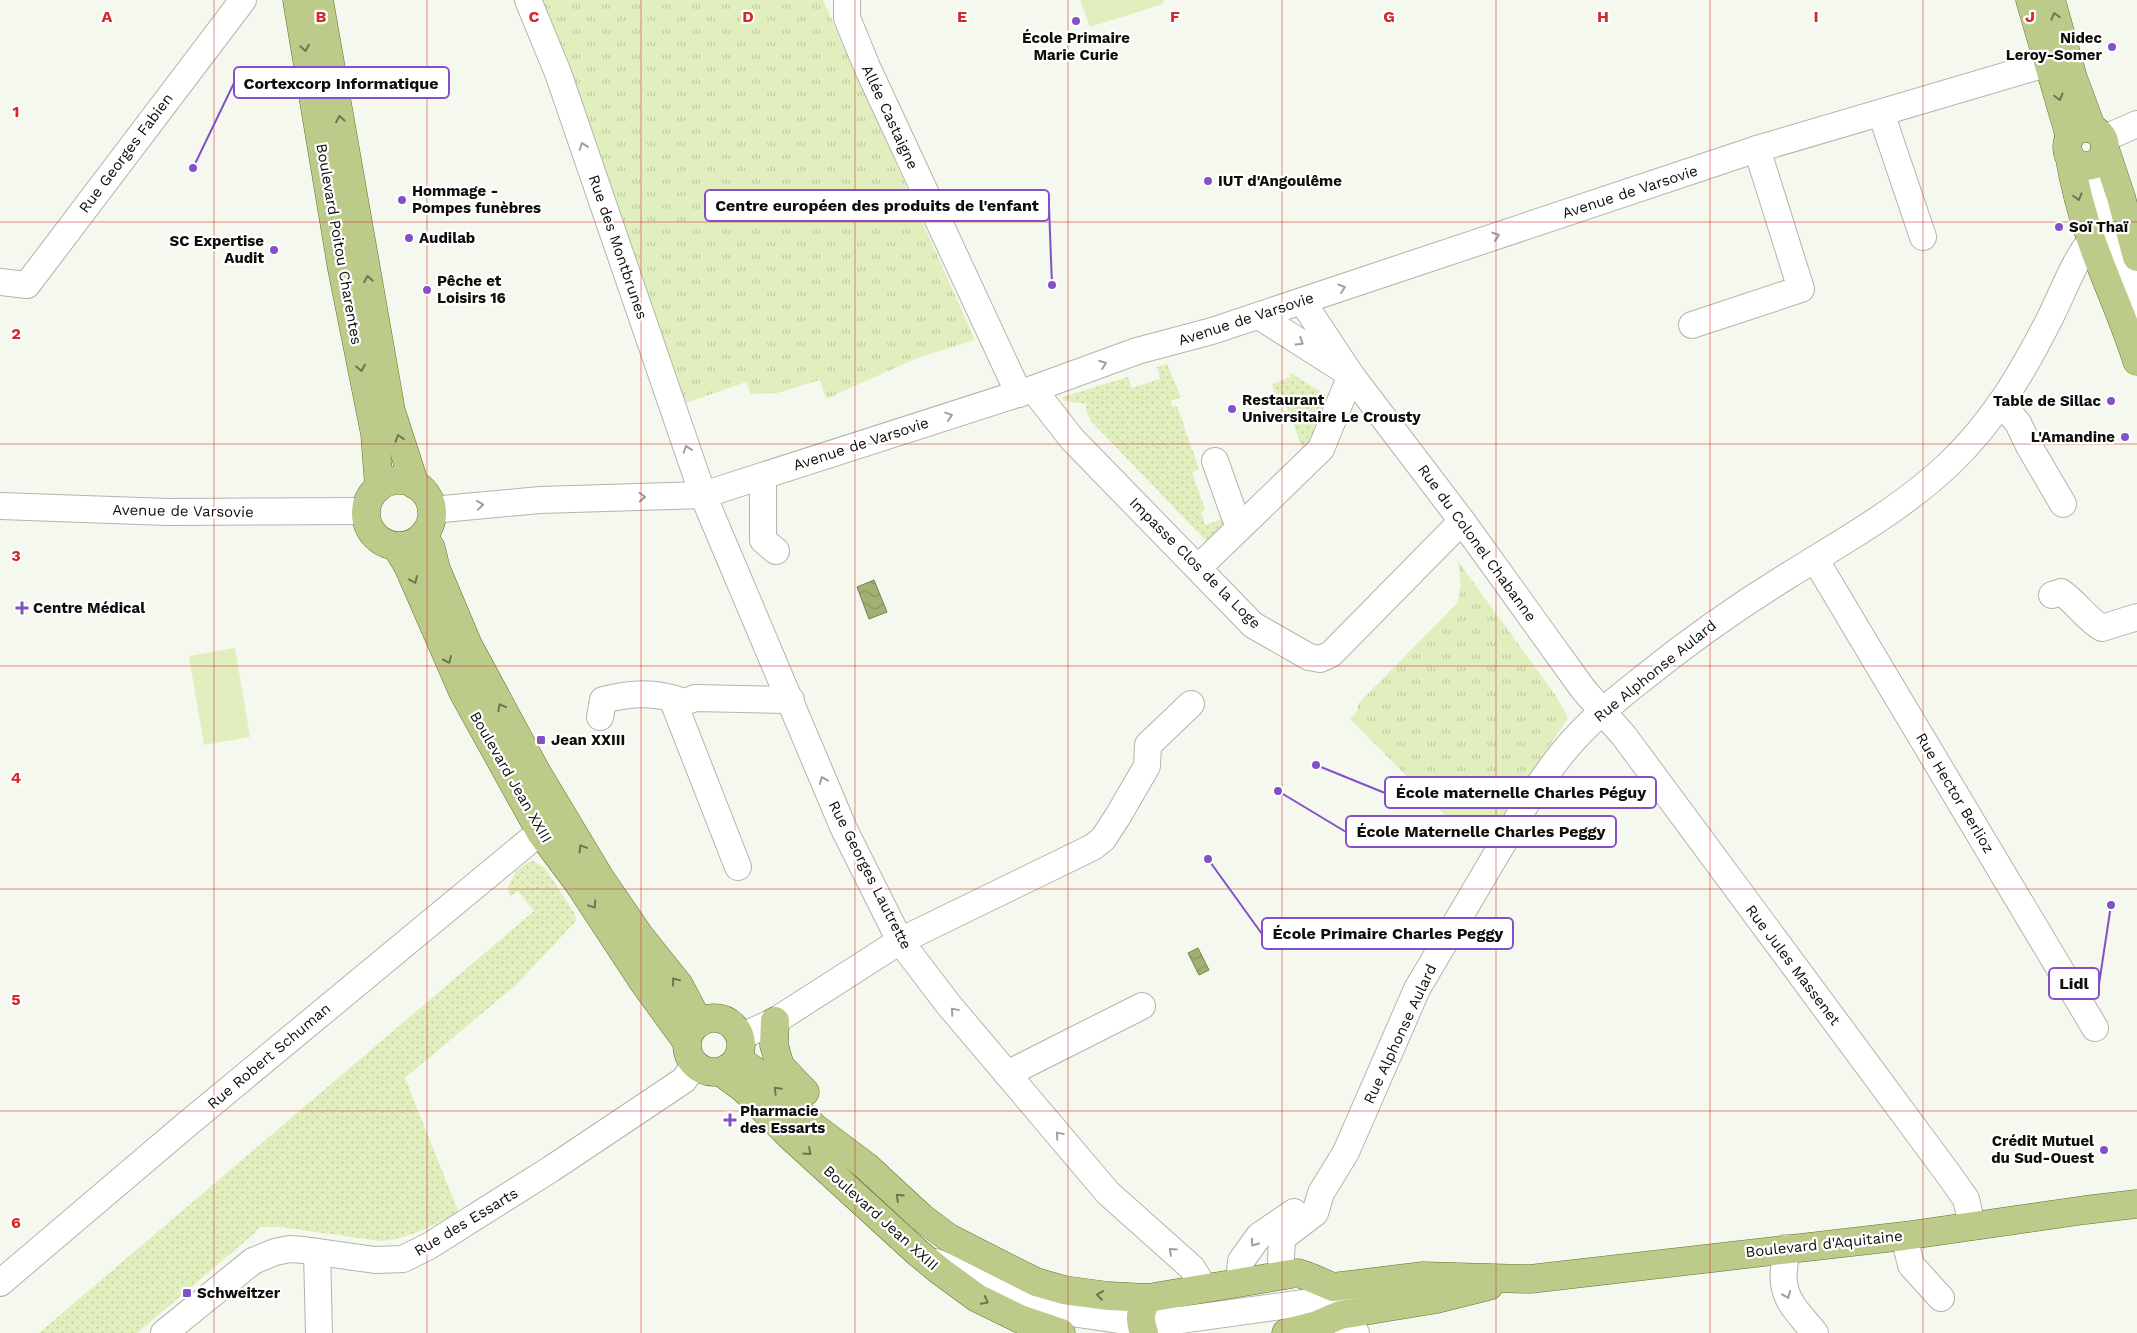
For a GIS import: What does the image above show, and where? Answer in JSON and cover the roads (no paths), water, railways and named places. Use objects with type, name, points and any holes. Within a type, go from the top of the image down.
[{"type":"main road","name":"Boulevard Poitou Charentes","points":[[300,0],[391,411],[415,484]]},
{"type":"main road","name":"Boulevard Poitou Charentes","points":[[300,0],[342,269],[375,434],[379,487]]},
{"type":"main road","points":[[2030,0],[2049,63],[2088,146],[2119,190],[2137,258]]},
{"type":"main road","points":[[2051,0],[2073,78],[2088,146],[2073,177],[2091,240],[2127,328],[2137,361]]},
{"type":"main road","points":[[396,481],[415,484],[429,500],[432,510],[431,520],[423,536],[415,542],[396,546],[386,544],[378,538],[369,526],[366,511],[372,494],[379,487],[396,481]]},
{"type":"main road","name":"Boulevard Jean XXIII","points":[[423,536],[431,548],[436,569],[468,645],[537,773],[600,878],[639,935],[679,985],[694,1043]]},
{"type":"main road","name":"Boulevard Jean XXIII","points":[[396,546],[408,566],[462,692],[541,833],[579,884],[644,983],[694,1043]]},
{"type":"main road","points":[[715,1018],[723,1019],[737,1030],[733,1056],[707,1072],[694,1043],[715,1018]]},
{"type":"main road","name":"Boulevard Jean XXIII","points":[[775,1021],[774,1045],[780,1066],[854,1143],[866,1166]]},
{"type":"main road","name":"Boulevard Jean XXIII","points":[[733,1056],[766,1079],[814,1128],[866,1166],[920,1217],[936,1229],[996,1263],[1036,1282],[1064,1290],[1109,1296],[1144,1317]]},
{"type":"main road","name":"Boulevard Jean XXIII","points":[[733,1056],[744,1089],[790,1136],[917,1252],[977,1298],[1020,1319],[1061,1333]]},
{"type":"main road","name":"Boulevard d'Aquitaine","points":[[1330,1311],[1332,1287],[1422,1276],[1530,1279],[1786,1248],[1904,1236],[1972,1225],[2137,1204]]},
{"type":"main road","name":"Boulevard d'Aquitaine","points":[[1144,1317],[1176,1295],[1204,1287],[1297,1273],[1310,1276],[1330,1311]]},
{"type":"main road","name":"Boulevard d'Aquitaine","points":[[1286,1333],[1330,1311],[1377,1321],[1476,1291],[1511,1278]]},
{"type":"street","name":"Rue Georges Fabien","points":[[0,282],[26,285],[243,0]]},
{"type":"street","name":"Rue des Montbrunes","points":[[528,0],[558,73],[703,495]]},
{"type":"street","name":"Allée Castaigne","points":[[847,0],[847,18],[867,67],[1026,391]]},
{"type":"street","name":"Avenue de Varsovie","points":[[432,510],[540,500],[703,495],[1026,391],[1137,351],[1212,332],[1757,149],[2049,63]]},
{"type":"street","points":[[1881,113],[1922,237]]},
{"type":"street","points":[[2137,124],[2088,146],[2099,197],[2137,312]]},
{"type":"street","points":[[1692,325],[1801,289],[1757,149]]},
{"type":"street","name":"Rue Alphonse Aulard","points":[[1284,1276],[1281,1259],[1282,1238],[1315,1213],[1321,1193],[1346,1152],[1417,989],[1545,775],[1564,750],[1602,711],[1694,638],[1741,605],[1892,509],[1922,487],[1974,438],[2002,404],[2051,316],[2082,251],[2091,240]]},
{"type":"street","name":"Rue du Colonel Chabanne","points":[[1304,301],[1351,375],[1462,521],[1583,689],[1602,711]]},
{"type":"street","name":"Rue du Colonel Chabanne","points":[[1259,316],[1351,375]]},
{"type":"street","points":[[1198,568],[1321,449],[1351,375]]},
{"type":"street","name":"Impasse Clos de la Loge","points":[[1026,391],[1253,625],[1308,657],[1320,659],[1331,654],[1462,521]]},
{"type":"street","points":[[2002,404],[2018,423],[2029,446],[2063,504]]},
{"type":"street","points":[[1215,461],[1235,517],[1242,525]]},
{"type":"street","points":[[762,476],[763,540],[776,551]]},
{"type":"street","name":"Rue Georges Lautrette","points":[[703,495],[844,829],[900,941],[948,1004],[1108,1193],[1192,1268],[1204,1287]]},
{"type":"street","name":"Avenue de Varsovie","points":[[0,506],[168,512],[247,521],[366,511]]},
{"type":"street","name":"Rue Hector Berlioz","points":[[1816,558],[2095,1028]]},
{"type":"street","points":[[2052,595],[2061,592],[2095,624],[2102,628],[2137,617]]},
{"type":"street","points":[[600,717],[602,700],[628,694],[667,696],[684,702]]},
{"type":"street","points":[[738,867],[675,706],[695,698],[791,700]]},
{"type":"street","points":[[733,1056],[775,1021],[900,941],[1093,847],[1103,838],[1118,816],[1148,766],[1148,745],[1191,704]]},
{"type":"street","name":"Rue Jules Massenet","points":[[1602,711],[1630,744],[1949,1175],[1966,1199],[1972,1225]]},
{"type":"street","name":"Rue Robert Schuman","points":[[0,1284],[402,946],[541,833]]},
{"type":"street","points":[[1008,1074],[1142,1006]]},
{"type":"street","name":"Rue des Essarts","points":[[164,1333],[204,1299],[262,1256],[274,1252],[290,1249],[375,1260],[402,1258],[429,1246],[551,1169],[684,1080],[694,1043]]},
{"type":"street","name":"Rue Alphonse Aulard","points":[[1239,1282],[1241,1261],[1259,1236],[1321,1193]]},
{"type":"street","points":[[936,1229],[982,1279]]},
{"type":"street","points":[[1904,1236],[1911,1265],[1941,1298]]},
{"type":"street","points":[[1786,1248],[1783,1281],[1785,1292],[1806,1330]]},
{"type":"street","points":[[317,1252],[319,1333]]},
{"type":"street","points":[[917,1252],[936,1263],[982,1279],[1039,1304],[1078,1314],[1180,1320],[1296,1303],[1330,1311]]},
{"type":"water","points":[[874,580],[887,612],[869,619],[857,587]]},
{"type":"water","points":[[1198,948],[1209,970],[1199,975],[1188,953]]},
{"type":"place","name":"École Primaire Marie Curie","points":[[1076,21]]},
{"type":"place","name":"Nidec Leroy-Somer","points":[[2112,47]]},
{"type":"place","name":"Cortexcorp Informatique","points":[[193,168]]},
{"type":"place","name":"IUT d'Angoulême","points":[[1208,181]]},
{"type":"place","name":"Hommage - Pompes funèbres","points":[[402,200]]},
{"type":"place","name":"Soï Thaï","points":[[2059,227]]},
{"type":"place","name":"Audilab","points":[[409,238]]},
{"type":"place","name":"SC Expertise Audit","points":[[274,250]]},
{"type":"place","name":"Centre européen des produits de l'enfant","points":[[1052,285]]},
{"type":"place","name":"Pêche et Loisirs 16","points":[[427,290]]},
{"type":"place","name":"Table de Sillac","points":[[2111,401]]},
{"type":"place","name":"Restaurant Universitaire Le Crousty","points":[[1232,409]]},
{"type":"place","name":"L'Amandine","points":[[2125,437]]},
{"type":"place","name":"Centre Médical","points":[[22,608]]},
{"type":"place","name":"Jean XXIII","points":[[541,740]]},
{"type":"place","name":"École maternelle Charles Péguy","points":[[1316,765]]},
{"type":"place","name":"École Maternelle Charles Peggy","points":[[1278,791]]},
{"type":"place","name":"École Primaire Charles Peggy","points":[[1208,859]]},
{"type":"place","name":"Lidl","points":[[2111,905]]},
{"type":"place","name":"Pharmacie des Essarts","points":[[730,1120]]},
{"type":"place","name":"Crédit Mutuel du Sud-Ouest","points":[[2104,1150]]},
{"type":"place","name":"Schweitzer","points":[[187,1293]]}]
